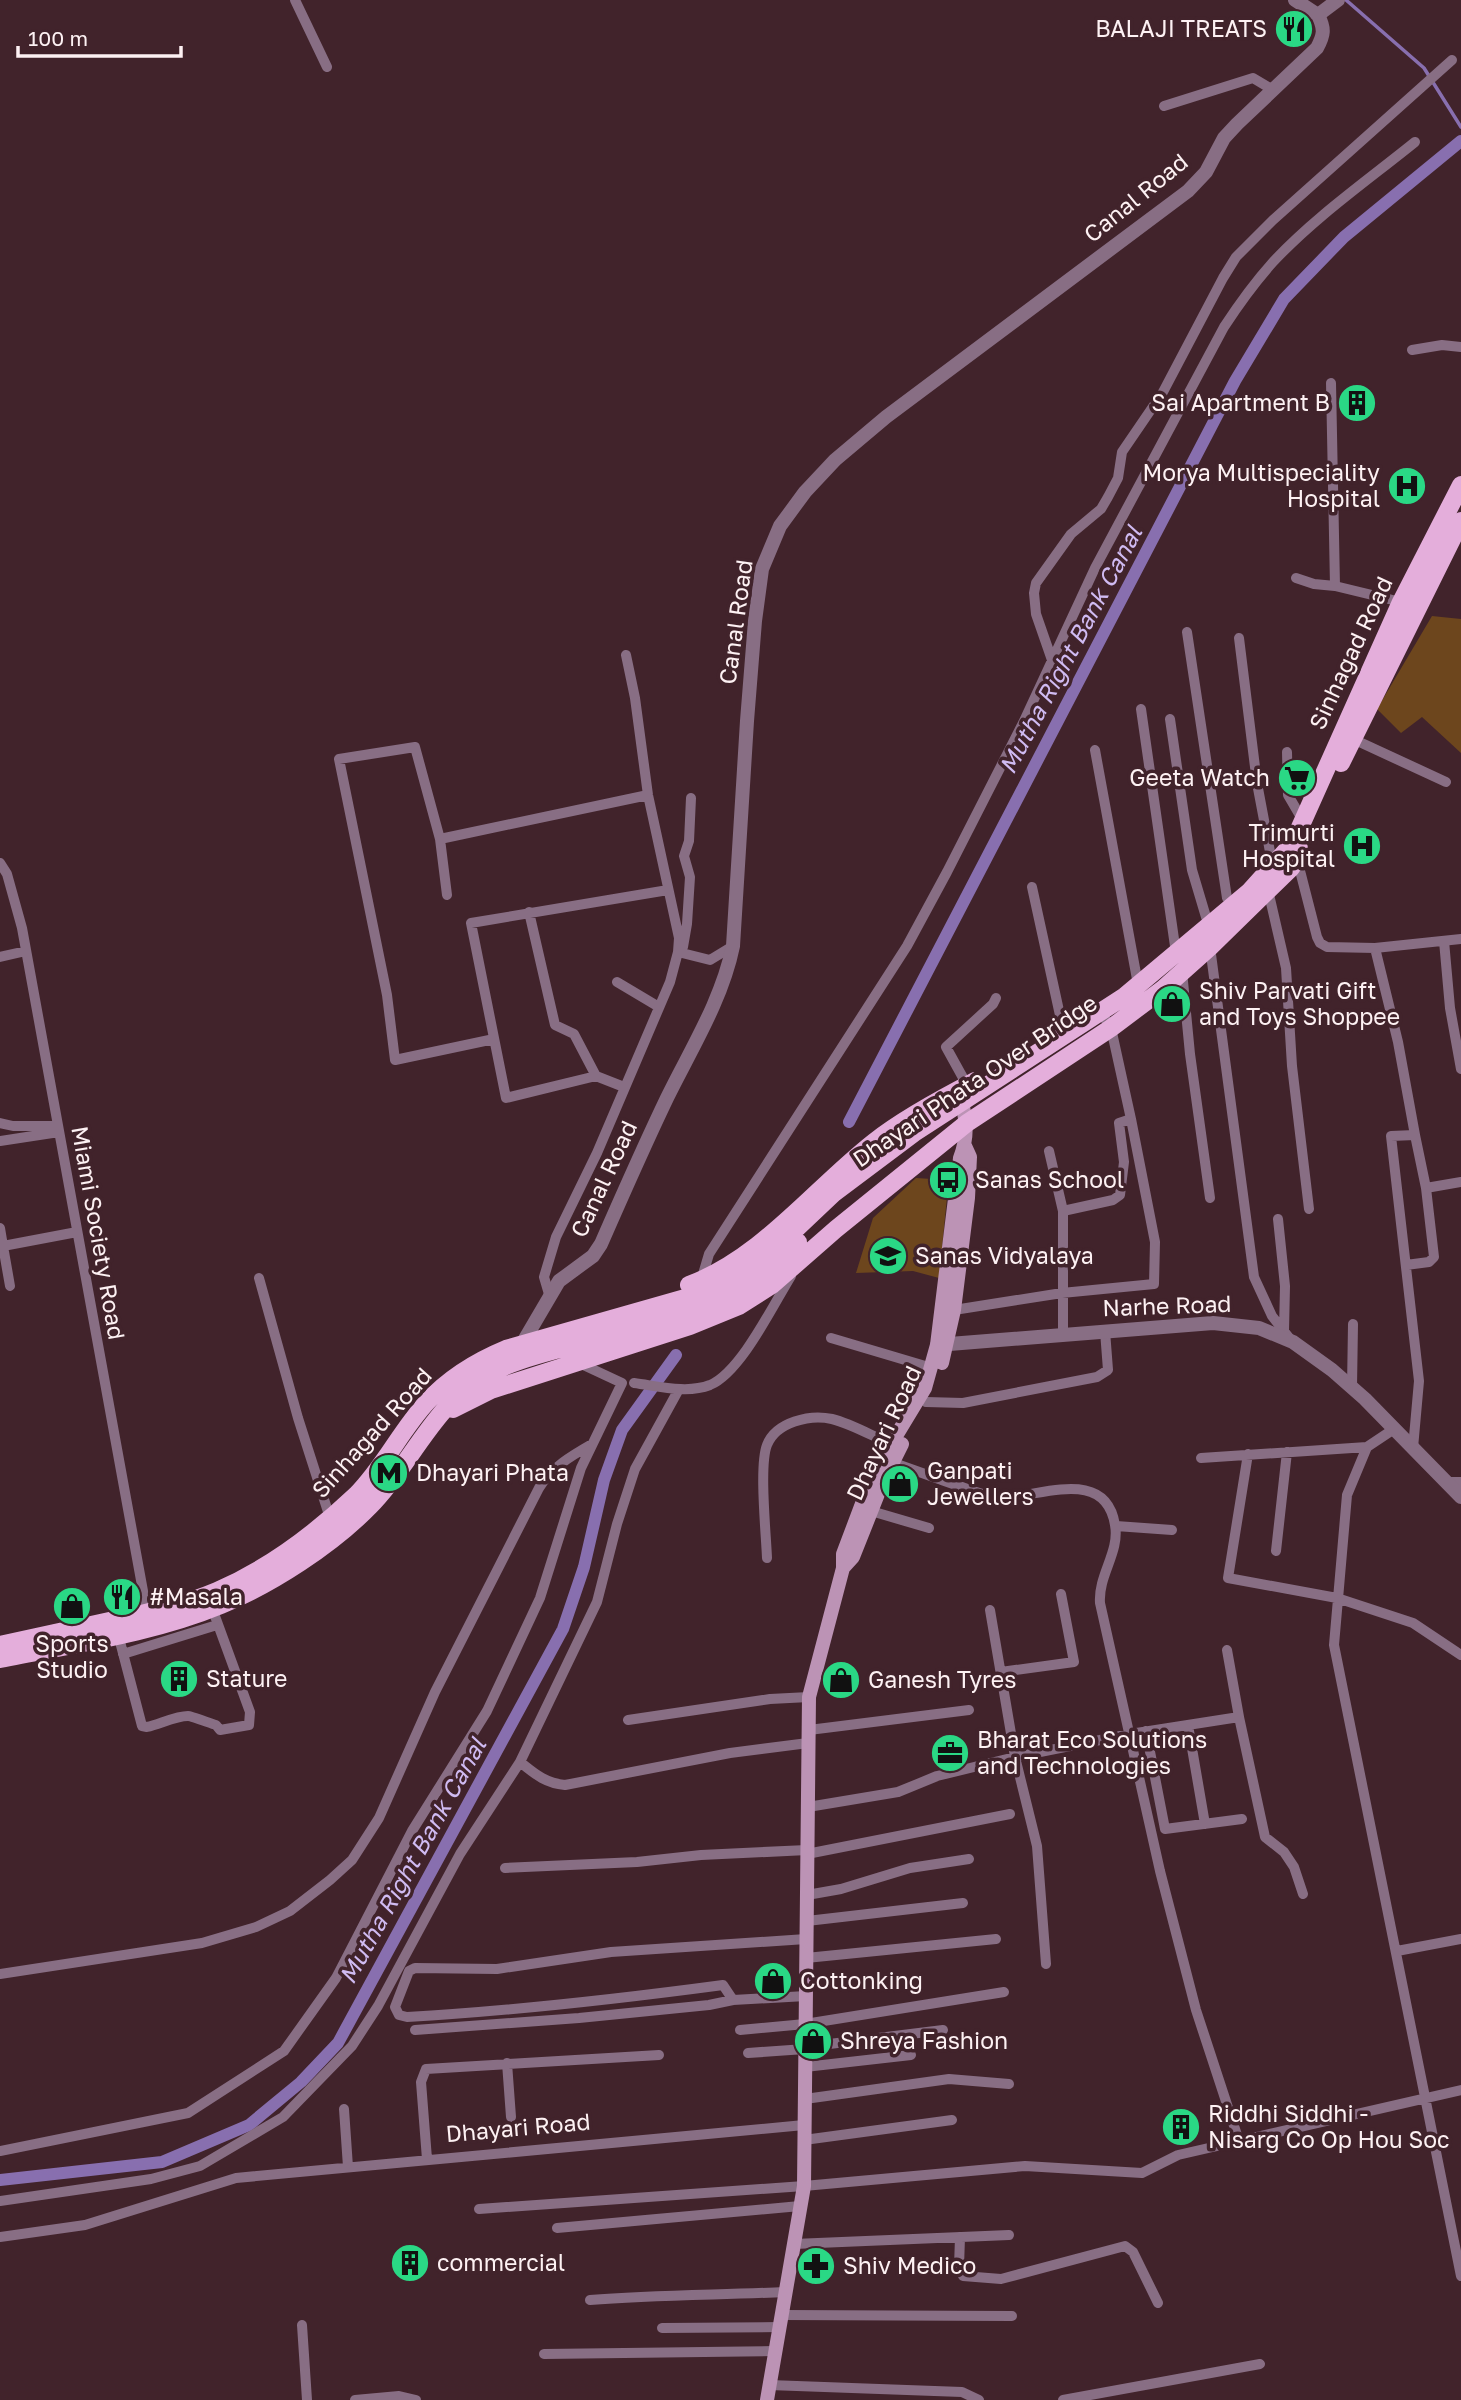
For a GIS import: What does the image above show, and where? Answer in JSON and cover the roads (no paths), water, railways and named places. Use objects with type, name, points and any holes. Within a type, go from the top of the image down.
[{"type":"main road","name":"Sinhagad Road","points":[[1296,850],[1302,819],[1401,602],[1461,485]]},
{"type":"main road","name":"Sinhagad Road","points":[[1296,850],[1461,521]]},
{"type":"main road","points":[[547,1338],[566,1322],[610,1311],[701,1281],[751,1250],[876,1140],[1098,1008],[1175,946],[1271,857],[1296,850]]},
{"type":"main road","name":"Dhayari Phata Over Bridge","points":[[433,1423],[473,1383],[500,1368],[697,1310],[742,1289],[788,1254],[834,1193],[914,1133],[1125,996],[1257,893],[1296,850]]},
{"type":"main road","points":[[433,1423],[491,1390],[690,1326],[740,1306],[788,1254],[836,1230],[967,1123],[1111,1028],[1210,947],[1257,893]]},
{"type":"main road","name":"Dhayari Road","points":[[767,2400],[804,2186],[809,1697],[843,1568],[843,1554],[887,1461],[926,1402],[935,1383],[942,1345],[960,1158],[965,1146],[967,1123],[962,1087]]},
{"type":"main road","name":"Dhayari Road","points":[[843,1568],[853,1557],[871,1511],[891,1444],[925,1388],[954,1310],[968,1198],[970,1157],[965,1146]]},
{"type":"main road","name":"Dhayari Phata Over Bridge","points":[[547,1338],[716,1288],[760,1264],[788,1254]]},
{"type":"main road","name":"Sinhagad Road","points":[[0,1645],[186,1602],[238,1580],[267,1564],[330,1518],[359,1492],[377,1472],[427,1402],[461,1373],[489,1356],[547,1338]]},
{"type":"main road","name":"Sinhagad Road","points":[[0,1659],[157,1626],[214,1617],[309,1555],[357,1518],[391,1483],[433,1423]]},
{"type":"street","points":[[295,0],[327,66]]},
{"type":"street","points":[[1295,0],[1318,15],[1337,1]]},
{"type":"street","name":"Canal Road","points":[[522,1344],[559,1281],[593,1256],[601,1244],[722,985],[733,946],[755,621],[762,569],[780,526],[805,492],[835,460],[886,417],[1188,191],[1206,172],[1224,138],[1317,48],[1325,27],[1318,15]]},
{"type":"street","points":[[1052,660],[1037,614],[1034,593],[1036,583],[1071,534],[1101,509],[1118,478],[1122,452],[1163,392],[1236,257],[1273,220],[1452,60]]},
{"type":"street","points":[[1164,106],[1253,78],[1273,90]]},
{"type":"street","points":[[701,1281],[709,1254],[907,946],[1023,723],[1095,568],[1224,327],[1248,291],[1275,260],[1325,214],[1415,142]]},
{"type":"street","points":[[1412,350],[1442,345],[1461,347]]},
{"type":"street","points":[[1331,383],[1335,586]]},
{"type":"street","points":[[1296,578],[1401,602]]},
{"type":"street","points":[[1187,632],[1227,898]]},
{"type":"street","points":[[1240,638],[1257,783],[1271,857]]},
{"type":"street","points":[[546,1301],[544,1277],[556,1237],[597,1153],[670,982],[678,952],[678,938],[648,795],[635,698],[626,655]]},
{"type":"street","points":[[1141,709],[1175,946]]},
{"type":"street","points":[[1170,719],[1192,870],[1206,917]]},
{"type":"street","points":[[1353,739],[1446,782]]},
{"type":"street","points":[[447,895],[440,839],[415,747],[339,759],[387,995],[395,1060],[494,1039]]},
{"type":"street","points":[[1095,750],[1137,979]]},
{"type":"street","points":[[1287,752],[1288,795],[1302,819]]},
{"type":"street","points":[[440,839],[648,795]]},
{"type":"street","points":[[678,952],[683,947],[687,924],[690,877],[684,856],[689,841],[691,798]]},
{"type":"street","points":[[1296,850],[1317,937],[1320,943],[1327,947],[1375,948],[1461,939]]},
{"type":"street","name":"Miami Society Road","points":[[2,867],[22,928],[147,1613]]},
{"type":"street","points":[[1032,887],[1063,1029]]},
{"type":"street","points":[[624,1087],[596,1076],[506,1098],[471,923],[668,890]]},
{"type":"street","points":[[1257,893],[1286,968],[1292,1066],[1309,1209]]},
{"type":"street","points":[[529,912],[555,1025],[574,1034],[596,1076]]},
{"type":"street","points":[[1444,941],[1450,1009],[1461,1069]]},
{"type":"street","points":[[678,952],[710,960],[733,946]]},
{"type":"street","points":[[1210,947],[1254,1277],[1272,1316],[1289,1337]]},
{"type":"street","points":[[1375,948],[1398,1042],[1426,1188],[1434,1257],[1429,1262],[1406,1265]]},
{"type":"street","points":[[0,957],[26,951]]},
{"type":"street","points":[[1182,971],[1189,1054],[1210,1198]]},
{"type":"street","points":[[617,982],[659,1007]]},
{"type":"street","points":[[962,1087],[946,1046],[993,1004],[996,998]]},
{"type":"street","points":[[954,1310],[1062,1293],[1154,1284],[1155,1242],[1131,1119],[1111,1028],[1098,1008]]},
{"type":"street","points":[[1063,1211],[1113,1200],[1120,1195],[1124,1162],[1119,1123],[1131,1119]]},
{"type":"street","points":[[0,1124],[58,1129]]},
{"type":"street","points":[[0,1141],[58,1129]]},
{"type":"street","points":[[1413,1448],[1419,1381],[1391,1136],[1415,1135]]},
{"type":"street","points":[[1049,1151],[1063,1211],[1063,1335]]},
{"type":"street","points":[[1426,1188],[1461,1182]]},
{"type":"street","points":[[1278,1219],[1289,1337]]},
{"type":"street","points":[[0,1228],[10,1286]]},
{"type":"street","points":[[3,1246],[77,1232]]},
{"type":"street","points":[[634,1383],[679,1389],[709,1385],[722,1378],[738,1363],[788,1254]]},
{"type":"street","points":[[259,1278],[305,1443],[330,1518]]},
{"type":"street","name":"Narhe Road","points":[[942,1345],[1213,1323],[1259,1328],[1289,1337],[1352,1387],[1461,1497]]},
{"type":"street","points":[[1352,1387],[1353,1324]]},
{"type":"street","points":[[926,1402],[964,1403],[1097,1377],[1108,1370],[1105,1331]]},
{"type":"street","points":[[831,1338],[932,1368]]},
{"type":"street","points":[[0,2151],[188,2113],[284,2051],[336,1978],[412,1831],[487,1711],[540,1598],[581,1468],[622,1383],[577,1362]]},
{"type":"street","points":[[0,2201],[151,2179],[200,2166],[283,2117],[352,2046],[378,2006],[460,1854],[520,1762],[597,1602],[617,1524],[635,1469],[679,1389]]},
{"type":"street","points":[[767,1558],[764,1468],[766,1447],[771,1438],[789,1424],[816,1417],[834,1420],[891,1444]]},
{"type":"street","points":[[1200,1458],[1367,1447],[1394,1429]]},
{"type":"street","points":[[0,1974],[202,1942],[256,1927],[290,1911],[330,1880],[352,1860],[379,1818],[435,1692],[539,1488],[547,1475],[558,1465],[593,1443]]},
{"type":"street","points":[[1367,1447],[1347,1494],[1334,1645],[1461,2276]]},
{"type":"street","points":[[1276,1551],[1287,1452]]},
{"type":"street","points":[[1248,1454],[1228,1578],[1336,1598],[1413,1623],[1461,1656]]},
{"type":"street","points":[[887,1461],[997,1497],[1059,1488],[1096,1494],[1107,1502],[1116,1526],[1114,1545],[1099,1593],[1160,1871],[1196,2010],[1239,2141]]},
{"type":"street","points":[[1446,1482],[1461,1482]]},
{"type":"street","points":[[871,1511],[929,1528]]},
{"type":"street","points":[[1116,1526],[1172,1530]]},
{"type":"street","points":[[1001,1672],[1074,1662],[1061,1594]]},
{"type":"street","points":[[990,1610],[1015,1757],[1037,1846],[1046,1964]]},
{"type":"street","points":[[118,1634],[123,1654],[142,1726],[188,1716],[216,1725],[219,1730],[249,1725],[250,1713],[214,1617],[123,1654]]},
{"type":"street","points":[[1227,1650],[1265,1838],[1284,1852],[1294,1867],[1303,1894]]},
{"type":"street","points":[[628,1720],[770,1699],[809,1697]]},
{"type":"street","points":[[520,1762],[541,1779],[565,1785],[808,1737],[969,1710]]},
{"type":"street","points":[[808,1807],[898,1792],[937,1776],[1015,1757],[1146,1731],[1239,1717]]},
{"type":"street","points":[[1188,1725],[1205,1824]]},
{"type":"street","points":[[1146,1731],[1165,1829],[1242,1819]]},
{"type":"street","points":[[505,1868],[624,1863],[701,1855],[807,1850],[812,1853],[1010,1814]]},
{"type":"street","points":[[807,1895],[841,1889],[910,1868],[969,1859]]},
{"type":"street","points":[[807,1921],[964,1903]]},
{"type":"street","points":[[733,2000],[723,1985],[617,1999],[463,2014],[407,2017],[399,2015],[395,2007],[409,1971],[415,1968],[497,1969],[611,1952],[806,1939]]},
{"type":"street","points":[[806,1958],[996,1939]]},
{"type":"street","points":[[1397,1951],[1461,1939]]},
{"type":"street","points":[[740,2030],[805,2024],[1004,1992]]},
{"type":"street","points":[[415,2030],[709,2006],[733,2000],[806,1996]]},
{"type":"street","points":[[748,2053],[943,2030]]},
{"type":"street","points":[[427,2159],[421,2082],[424,2072],[431,2067],[659,2054]]},
{"type":"street","points":[[805,2067],[911,2055]]},
{"type":"street","points":[[507,2063],[511,2117]]},
{"type":"street","points":[[805,2099],[949,2079],[1009,2084]]},
{"type":"street","points":[[479,2209],[804,2186],[1025,2165],[1142,2173],[1178,2155],[1461,2090]]},
{"type":"street","points":[[344,2109],[348,2167]]},
{"type":"street","points":[[804,2133],[952,2120]]},
{"type":"street","name":"Dhayari Road","points":[[0,2237],[85,2225],[236,2179],[427,2159],[804,2133]]},
{"type":"street","points":[[557,2228],[800,2206]]},
{"type":"street","points":[[794,2244],[1009,2235]]},
{"type":"street","points":[[960,2237],[959,2267],[963,2276],[1001,2279],[1125,2246],[1133,2252],[1158,2303]]},
{"type":"street","points":[[590,2300],[652,2295],[711,2296],[785,2292]]},
{"type":"street","points":[[662,2328],[781,2321],[1012,2316]]},
{"type":"street","points":[[303,2325],[307,2400]]},
{"type":"street","points":[[544,2354],[775,2351]]},
{"type":"street","points":[[1065,2399],[1260,2364]]},
{"type":"street","points":[[769,2385],[962,2392],[979,2400]]},
{"type":"street","points":[[355,2400],[399,2396],[416,2400]]},
{"type":"waterway","points":[[1346,0],[1424,68],[1461,127]]},
{"type":"waterway","name":"Mutha Right Bank Canal","points":[[849,1122],[1235,381],[1284,299],[1344,237],[1461,141]]},
{"type":"waterway","name":"Mutha Right Bank Canal","points":[[0,2180],[162,2162],[249,2125],[301,2082],[338,2043],[563,1629],[584,1567],[604,1480],[622,1430],[676,1355]]},
{"type":"place","name":"BALAJI TREATS","points":[[1294,29]]},
{"type":"place","name":"Sai Apartment B","points":[[1357,403]]},
{"type":"place","name":"Morya Multispeciality Hospital","points":[[1407,486]]},
{"type":"place","name":"Geeta Watch","points":[[1297,778]]},
{"type":"place","name":"Trimurti Hospital","points":[[1362,846]]},
{"type":"place","name":"Shiv Parvati Gift and Toys Shoppee","points":[[1172,1004]]},
{"type":"place","name":"Sanas School","points":[[948,1180]]},
{"type":"place","name":"Sanas Vidyalaya","points":[[888,1256]]},
{"type":"place","name":"Dhayari Phata","points":[[389,1473]]},
{"type":"place","name":"Ganpati Jewellers","points":[[900,1484]]},
{"type":"place","name":"#Masala","points":[[122,1597]]},
{"type":"place","name":"Sports Studio","points":[[72,1606]]},
{"type":"place","name":"Stature","points":[[179,1679]]},
{"type":"place","name":"Ganesh Tyres","points":[[841,1680]]},
{"type":"place","name":"Bharat Eco Solutions and Technologies","points":[[950,1753]]},
{"type":"place","name":"Cottonking","points":[[773,1981]]},
{"type":"place","name":"Shreya Fashion","points":[[813,2041]]},
{"type":"place","name":"Riddhi Siddhi - Nisarg Co Op Hou Soc","points":[[1181,2127]]},
{"type":"place","name":"commercial","points":[[410,2263]]},
{"type":"place","name":"Shiv Medico","points":[[816,2266]]}]
